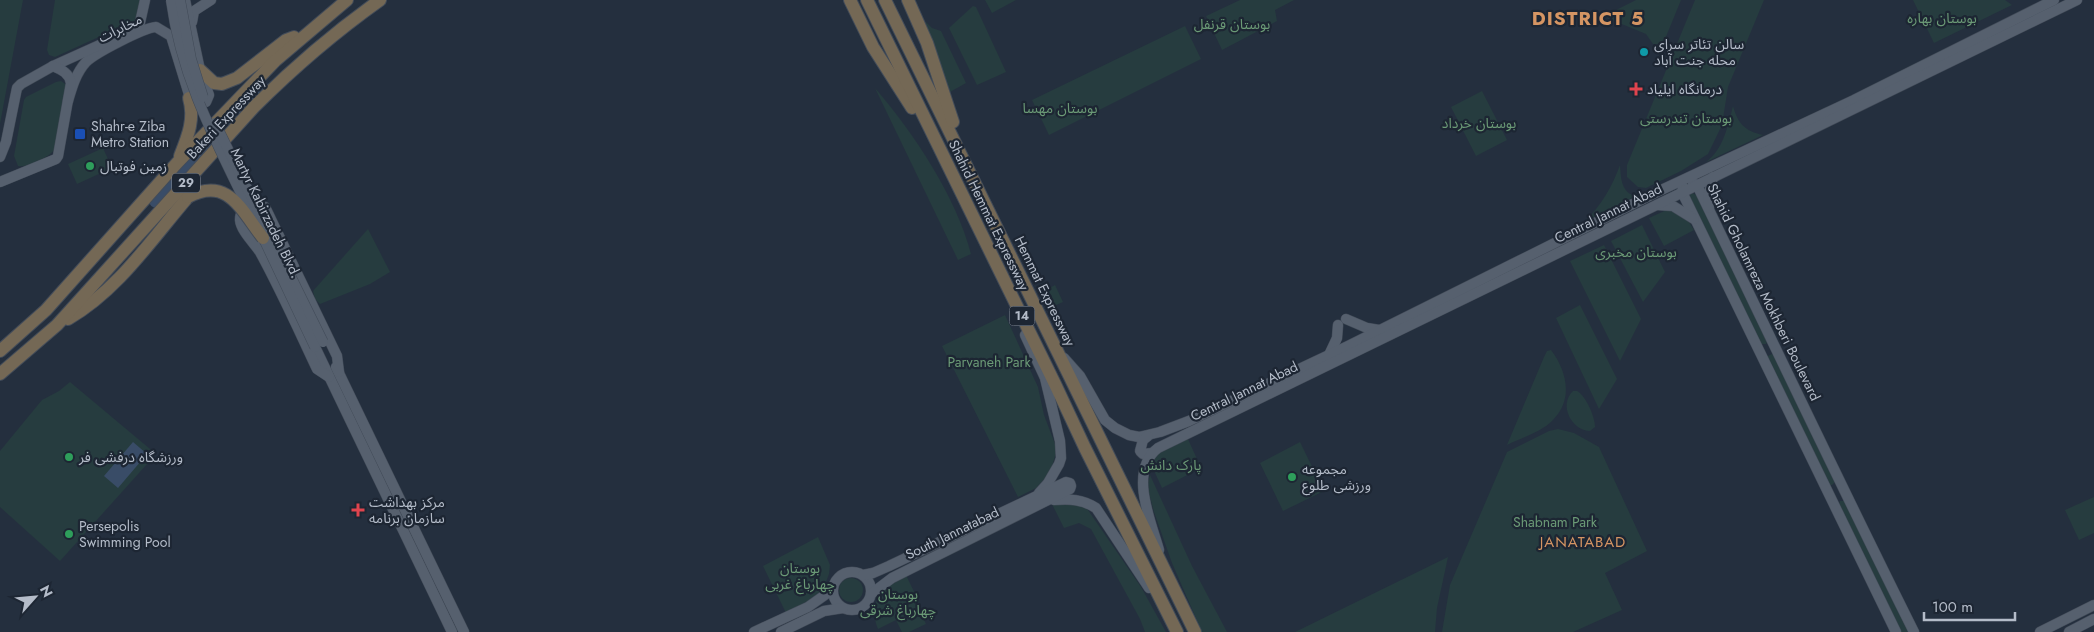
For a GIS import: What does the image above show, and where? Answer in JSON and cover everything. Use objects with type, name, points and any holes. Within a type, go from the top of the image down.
[{"type":"highway","name":"Bakeri Expressway","points":[[0,350],[46,310],[177,163],[275,60],[347,0]]},
{"type":"highway","name":"Bakeri Expressway","points":[[0,374],[57,325],[254,107],[320,46],[380,0]]},
{"type":"highway","points":[[850,0],[873,47],[949,169]]},
{"type":"highway","name":"Shahid Hemmat Expressway","points":[[867,0],[1055,384],[1084,448],[1176,632]]},
{"type":"highway","name":"Hemmat Expressway","points":[[885,0],[1164,568]]},
{"type":"highway","points":[[908,0],[927,43],[974,180]]},
{"type":"highway","points":[[200,70],[214,83],[230,82],[286,40],[310,30]]},
{"type":"highway","points":[[177,163],[190,128],[192,117],[189,98]]},
{"type":"highway","points":[[57,325],[81,311],[116,282],[188,197],[207,190],[218,190],[237,205],[263,238]]},
{"type":"highway","name":"14","points":[[1164,568],[1195,632]]},
{"type":"main road","name":"مخابرات","points":[[0,157],[6,142],[17,88],[25,80],[139,26],[146,0]]},
{"type":"main road","name":"Martyr Kabirzadeh Blvd.","points":[[171,0],[178,38],[197,100],[263,238],[319,344]]},
{"type":"main road","points":[[191,31],[194,10],[211,0]]},
{"type":"main road","name":"Central Jannat Abad","points":[[1152,453],[1713,177],[1981,42],[2054,0]]},
{"type":"main road","name":"Central Jannat Abad","points":[[1148,436],[1190,421],[1329,355],[1685,179],[1981,42],[2077,0]]},
{"type":"main road","name":"Martyr Kabirzadeh Blvd.","points":[[183,1],[191,59],[207,106],[334,375],[464,632]]},
{"type":"main road","points":[[183,1],[200,70],[209,95],[204,104],[197,104],[189,98]]},
{"type":"main road","name":"مخابرات","points":[[84,66],[94,56],[148,28],[156,26],[171,36],[189,98]]},
{"type":"main road","points":[[78,56],[74,60],[75,64],[77,66],[84,66]]},
{"type":"main road","points":[[0,182],[56,159],[60,152],[71,83],[69,76],[65,72],[53,66]]},
{"type":"main road","points":[[68,101],[74,81],[84,66]]},
{"type":"main road","points":[[1708,208],[1708,197],[1713,177]]},
{"type":"main road","name":"Shahid Gholamreza Mokhberi Boulevard","points":[[1682,192],[1685,179],[1697,185],[1914,632]]},
{"type":"main road","points":[[1682,192],[1896,632]]},
{"type":"main road","name":"Martyr Kabirzadeh Blvd.","points":[[334,375],[317,369],[260,253],[241,224],[240,218],[245,208],[255,204],[266,207],[337,356],[334,375],[452,632]]},
{"type":"main road","points":[[1656,204],[1673,206],[1696,220]]},
{"type":"main road","points":[[1014,302],[1026,339],[1045,378],[1060,441],[1061,458],[1059,464],[1048,483],[1037,496]]},
{"type":"main road","points":[[1329,355],[1342,322],[1379,330]]},
{"type":"main road","points":[[1058,352],[1080,376],[1105,420],[1129,435],[1148,436]]},
{"type":"main road","points":[[1148,436],[1143,440],[1140,451],[1143,454],[1152,453],[1146,467],[1143,488],[1164,568]]},
{"type":"main road","name":"South Jannatabad","points":[[863,575],[873,573],[1066,482],[1070,483],[1070,489],[892,578],[871,594]]},
{"type":"main road","points":[[1048,501],[1069,499],[1087,502],[1096,508],[1131,559],[1176,632]]},
{"type":"main road","points":[[754,632],[808,607],[832,590],[836,579],[845,572],[863,575],[869,582],[871,594],[867,602],[858,609],[843,608],[824,611],[781,632]]},
{"type":"main road","points":[[832,590],[835,600],[843,608]]},
{"type":"main road","points":[[2040,632],[2094,605]]},
{"type":"main road","points":[[2069,632],[2094,620]]},
{"type":"green space","points":[[0,0],[23,0],[0,124]]},
{"type":"green space","points":[[55,0],[141,0],[136,20],[55,57],[49,55],[47,50]]},
{"type":"green space","points":[[985,0],[1016,0],[992,13]]},
{"type":"green space","name":"بوستان قرنفل","points":[[1240,0],[1294,0],[1275,10],[1277,21],[1222,50],[1206,16]]},
{"type":"green space","points":[[1636,0],[1681,0],[1663,44],[1653,44],[1646,34],[1607,18],[1606,15]]},
{"type":"green space","name":"بوستان تندرستی","points":[[1695,0],[1764,0],[1728,87],[1722,125],[1708,154],[1681,171],[1646,188],[1638,187],[1627,177],[1627,165]]},
{"type":"green space","name":"بوستان بهاره","points":[[1913,0],[2005,0],[2012,5],[1934,43]]},
{"type":"green space","points":[[973,6],[976,7],[1006,72],[977,85],[949,28]]},
{"type":"green space","points":[[925,21],[932,28],[941,31],[966,83],[950,92]]},
{"type":"green space","name":"بوستان مهسا","points":[[1185,26],[1201,59],[1049,135],[1032,100]]},
{"type":"green space","points":[[61,81],[68,86],[57,147],[39,161],[18,166],[14,156],[24,100],[26,97]]},
{"type":"green space","points":[[875,88],[919,145],[932,166],[955,210],[971,254],[958,260]]},
{"type":"green space","name":"بوستان خرداد","points":[[1482,91],[1507,140],[1476,156],[1451,107]]},
{"type":"green space","points":[[1733,106],[1737,118],[1743,126],[1763,135],[1706,162],[1721,144]]},
{"type":"green space","name":"زمین فوتبال","points":[[103,148],[112,168],[77,184],[68,164]]},
{"type":"green space","points":[[1620,165],[1623,184],[1627,192],[1636,196],[1584,222],[1605,196]]},
{"type":"green space","points":[[1693,193],[1697,196],[1767,342],[1766,344],[1760,344],[1690,200],[1690,194]]},
{"type":"green space","points":[[1671,208],[1685,216],[1694,230],[1664,246],[1649,218]]},
{"type":"green space","name":"بوستان مخبری","points":[[1642,225],[1665,272],[1643,302],[1611,241]]},
{"type":"green space","points":[[368,229],[390,272],[370,284],[320,304],[315,299],[313,291]]},
{"type":"green space","points":[[1604,245],[1641,319],[1620,361],[1570,261]]},
{"type":"green space","points":[[1055,285],[1063,302],[1054,306],[1046,290]]},
{"type":"green space","points":[[1580,305],[1617,379],[1599,409],[1556,318]]},
{"type":"green space","name":"Parvaneh Park","points":[[1005,315],[1038,387],[1044,415],[1055,444],[1056,453],[1050,473],[1036,488],[1018,497],[942,346]]},
{"type":"green space","points":[[1551,350],[1561,367],[1566,386],[1566,395],[1559,413],[1537,432],[1507,445],[1544,357],[1547,351]]},
{"type":"green space","points":[[1772,354],[1776,356],[1836,481],[1832,485],[1829,485],[1767,360],[1768,356]]},
{"type":"green space","points":[[70,382],[156,454],[60,561],[0,507],[0,451],[42,400],[59,391]]},
{"type":"green space","points":[[1573,391],[1577,391],[1587,402],[1593,418],[1595,427],[1590,431],[1578,427],[1569,416],[1567,410],[1569,397]]},
{"type":"green space","name":"Shabnam Park","points":[[1558,429],[1574,433],[1599,447],[1647,551],[1605,573],[1622,610],[1573,632],[1442,632],[1450,585],[1507,452],[1549,431]]},
{"type":"green space","name":"پارک دانش","points":[[1188,439],[1201,468],[1162,488],[1150,462],[1160,451]]},
{"type":"green space","name":"مجموعه ورزشی طلوع","points":[[1300,442],[1324,491],[1283,511],[1260,463]]},
{"type":"green space","points":[[1150,475],[1192,566],[1227,632],[1202,632],[1172,563],[1154,512],[1147,486]]},
{"type":"green space","points":[[2094,497],[2094,533],[2079,540],[2065,510]]},
{"type":"green space","points":[[1840,501],[1844,501],[1910,632],[1901,632],[1839,504]]},
{"type":"green space","points":[[1052,504],[1081,505],[1088,510],[1141,587],[1166,632],[1145,632],[1140,619],[1091,529],[1079,523],[1064,528]]},
{"type":"green space","name":"بوستان چهارباغ غربی","points":[[818,537],[830,565],[829,574],[822,593],[786,613],[763,566]]},
{"type":"green space","points":[[1448,557],[1437,608],[1435,632],[1295,632]]},
{"type":"green space","name":"بوستان چهارباغ شرقی","points":[[906,575],[919,602],[917,605],[926,624],[909,632],[902,632],[896,620],[878,629],[874,610],[879,596],[890,585]]},
{"type":"green space","points":[[851,578],[860,581],[863,590],[860,599],[851,602],[842,599],[839,590],[842,581]]},
{"type":"water","points":[[133,442],[147,454],[118,488],[104,476]]},
{"type":"waterway","points":[[155,202],[263,87]]},
{"type":"place","name":"سالن تئاتر سرای محله جنت آباد","points":[[1644,52]]},
{"type":"place","name":"درمانگاه ایلیاد","points":[[1636,89]]},
{"type":"place","name":"Shahr-e Ziba Metro Station","points":[[80,134]]},
{"type":"place","name":"زمین فوتبال","points":[[90,166]]},
{"type":"place","name":"ورزشگاه درفشی فر","points":[[69,457]]},
{"type":"place","name":"مجموعه ورزشی طلوع","points":[[1292,477]]},
{"type":"place","name":"مرکز بهداشت سازمان برنامه","points":[[358,510]]},
{"type":"place","name":"Persepolis Swimming Pool","points":[[69,534]]},
{"type":"district","name":"DISTRICT 5","points":[[1588,18]]},
{"type":"district","name":"JANATABAD","points":[[1583,542]]}]
